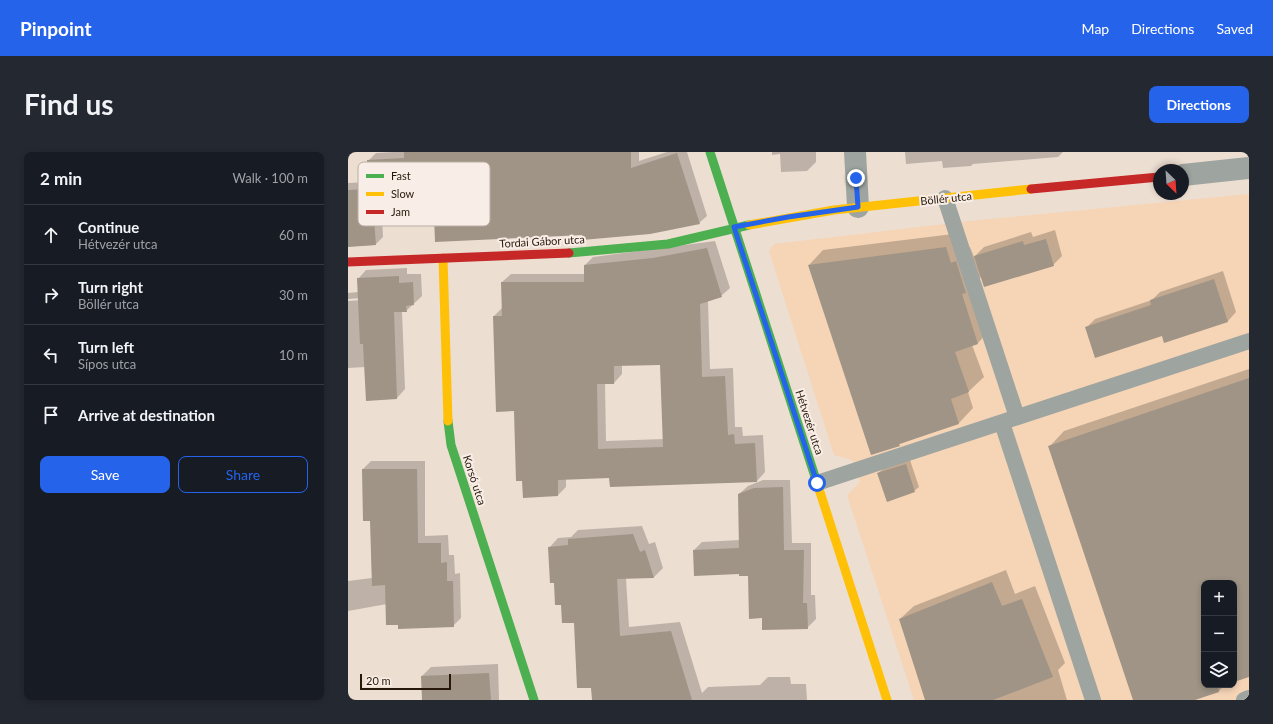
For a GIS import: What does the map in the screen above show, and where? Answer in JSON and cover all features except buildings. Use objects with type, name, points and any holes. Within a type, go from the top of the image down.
[{"type":"street","name":"Hétvezér utca","points":[[710,152],[887,700]]},
{"type":"street","points":[[855,152],[858,207]]},
{"type":"street","points":[[1189,174],[1249,168]]},
{"type":"street","name":"Böllér utca","points":[[734,227],[788,217],[858,207],[1153,178]]},
{"type":"street","name":"Tordai Gábor utca","points":[[348,262],[580,252],[647,246],[678,242],[734,227]]},
{"type":"street","name":"Korsó utca","points":[[442,258],[447,411],[451,445],[534,700]]},
{"type":"lane","points":[[945,198],[1017,417]]},
{"type":"lane","points":[[817,483],[1249,340]]},
{"type":"lane","points":[[1002,423],[1093,700]]},
{"type":"lane","points":[[1244,700],[1249,698]]},
{"type":"shaded area","points":[[1249,194],[1249,700],[914,700],[847,495],[860,482],[852,460],[834,455],[769,251],[774,244],[970,221]]},
{"type":"traffic: fast","points":[[710,152],[819,489]]},
{"type":"traffic: fast","points":[[569,253],[668,244],[749,225]]},
{"type":"traffic: fast","points":[[448,421],[451,445],[534,700]]},
{"type":"traffic: slow","points":[[749,225],[834,210],[1031,189]]},
{"type":"traffic: slow","points":[[443,258],[448,421]]},
{"type":"traffic: slow","points":[[819,489],[887,700]]},
{"type":"traffic: jam","points":[[1031,189],[1153,178]]},
{"type":"traffic: jam","points":[[348,262],[569,253]]},
{"type":"route","points":[[817,483],[734,227],[762,221],[858,207],[856,178]]}]
